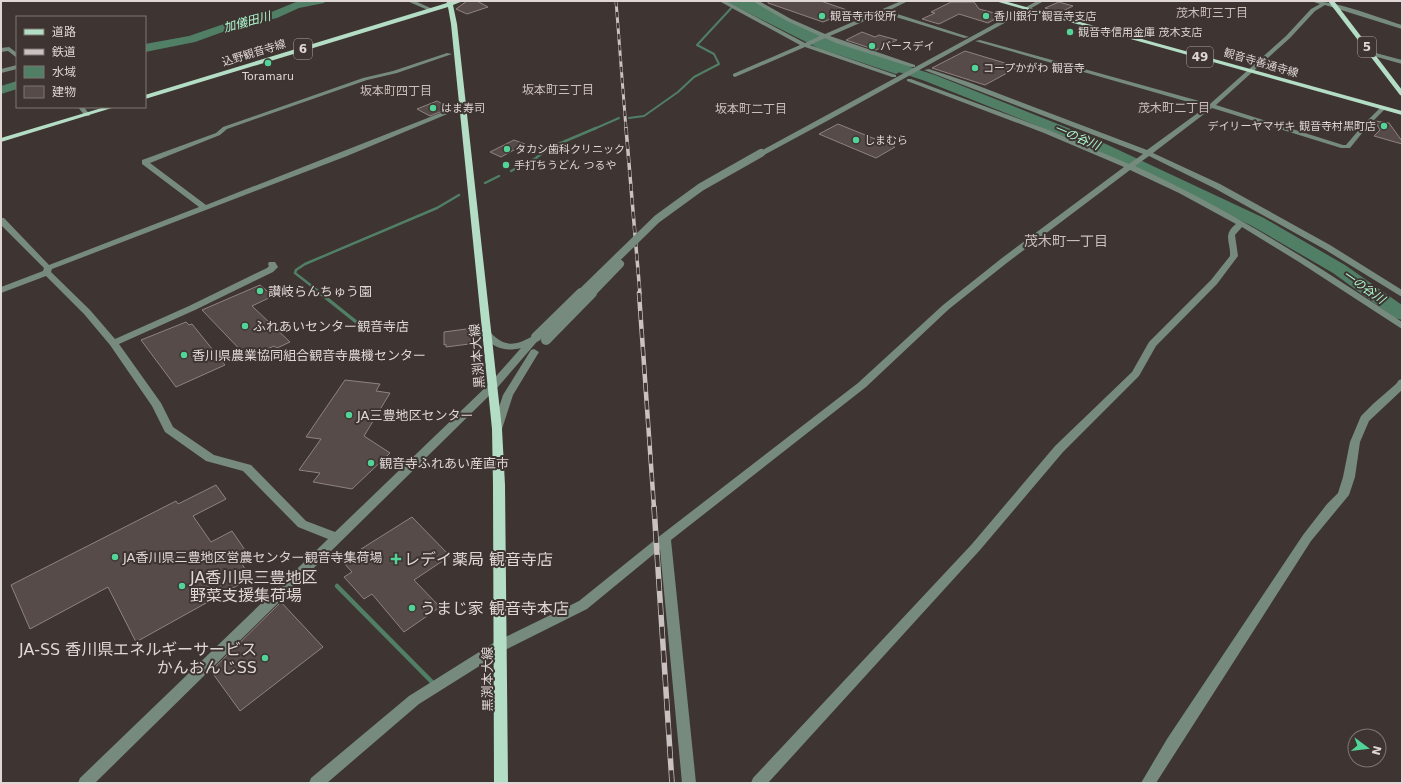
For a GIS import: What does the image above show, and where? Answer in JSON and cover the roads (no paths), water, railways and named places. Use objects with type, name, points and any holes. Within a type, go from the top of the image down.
[{"type":"main road","name":"観音寺善通寺線","points":[[998,1],[1402,113]]},
{"type":"main road","name":"込野観音寺線","points":[[146,97],[432,10],[453,2]]},
{"type":"main road","name":"黒渕本大線","points":[[453,2],[456,52],[491,360],[497,430],[500,485],[501,783]]},
{"type":"main road","name":"5","points":[[1332,3],[1402,94]]},
{"type":"main road","points":[[1,140],[109,108]]},
{"type":"street","points":[[410,1],[432,10]]},
{"type":"street","points":[[722,1],[805,45],[894,76]]},
{"type":"street","points":[[755,1],[789,20],[838,42],[913,66]]},
{"type":"street","points":[[735,75],[905,1]]},
{"type":"street","points":[[497,430],[508,395],[541,339],[632,242],[662,215],[701,187],[825,120],[906,79],[1041,1]]},
{"type":"street","points":[[1314,1],[1324,4]]},
{"type":"street","points":[[316,783],[414,700],[500,646],[583,605],[665,538],[862,385],[946,307],[1128,167],[1211,106],[1288,37],[1313,10],[1324,4],[1332,3],[1402,28]]},
{"type":"street","points":[[883,10],[966,37]]},
{"type":"street","points":[[978,41],[1211,106],[1348,147],[1365,126],[1384,108]]},
{"type":"street","points":[[1,50],[8,49],[16,55]]},
{"type":"street","points":[[205,208],[145,162],[218,134],[225,128],[282,107],[365,79],[395,72],[449,54]]},
{"type":"street","points":[[1372,54],[1402,62]]},
{"type":"street","points":[[1,71],[16,67]]},
{"type":"street","points":[[924,69],[969,84],[1148,153],[1217,186],[1327,247],[1402,294]]},
{"type":"street","points":[[906,79],[1005,114],[1128,167],[1194,199],[1267,238],[1339,282],[1402,326]]},
{"type":"street","points":[[82,108],[87,115]]},
{"type":"street","points":[[1,290],[455,109]]},
{"type":"street","points":[[491,360],[499,369],[504,370],[510,366],[541,339],[604,276],[651,233],[701,192],[764,154]]},
{"type":"street","points":[[1,220],[87,312],[113,343],[157,406],[169,429],[210,458],[247,468],[302,524],[336,537]]},
{"type":"street","points":[[758,783],[976,547],[1059,449],[1136,374],[1152,344],[1214,282],[1234,256],[1231,233],[1233,229],[1241,224]]},
{"type":"street","points":[[113,343],[186,312],[221,295],[270,270],[274,267],[272,264]]},
{"type":"street","points":[[488,335],[496,344],[506,347],[517,346],[541,339]]},
{"type":"street","points":[[85,783],[336,537],[493,386],[534,352]]},
{"type":"street","points":[[493,386],[510,366]]},
{"type":"street","points":[[1148,783],[1306,538],[1331,506],[1343,495],[1349,477],[1355,442],[1365,419],[1377,406],[1400,386],[1402,382]]},
{"type":"street","points":[[665,538],[688,783]]},
{"type":"water","points":[[725,1],[752,1],[817,34],[911,66],[896,74],[818,48]]},
{"type":"waterway","name":"加儀田川","points":[[173,42],[191,39],[228,26],[273,16],[296,5],[320,1]]},
{"type":"waterway","points":[[629,118],[644,116],[678,92],[694,77],[719,64],[714,54],[697,45],[735,4]]},
{"type":"waterway","name":"加儀田川","points":[[146,48],[167,43]]},
{"type":"waterway","name":"一の谷川","points":[[879,61],[930,78],[1088,141],[1258,222],[1339,269],[1402,314]]},
{"type":"waterway","name":"加儀田川","points":[[1,90],[16,85]]},
{"type":"waterway","points":[[594,129],[619,118]]},
{"type":"waterway","points":[[511,171],[536,158],[549,148],[596,128]]},
{"type":"waterway","points":[[485,183],[499,176]]},
{"type":"waterway","points":[[322,294],[295,273],[296,270],[305,264],[437,208],[459,195]]},
{"type":"waterway","points":[[320,293],[365,329]]},
{"type":"waterway","points":[[337,586],[432,682]]},
{"type":"railway","points":[[616,1],[626,129]]},
{"type":"railway","points":[[626,128],[640,294]]},
{"type":"railway","points":[[639,293],[654,508]]},
{"type":"railway","points":[[654,507],[672,783]]},
{"type":"place","name":"観音寺市役所","points":[[822,16]]},
{"type":"place","name":"香川銀行 観音寺支店","points":[[986,16]]},
{"type":"place","name":"観音寺信用金庫 茂木支店","points":[[1070,32]]},
{"type":"place","name":"バースデイ","points":[[872,46]]},
{"type":"place","name":"Toramaru","points":[[268,63]]},
{"type":"place","name":"コープかがわ 観音寺","points":[[975,68]]},
{"type":"place","name":"はま寿司","points":[[433,108]]},
{"type":"place","name":"デイリーヤマザキ 観音寺村黒町店","points":[[1384,126]]},
{"type":"place","name":"しまむら","points":[[856,140]]},
{"type":"place","name":"タカシ歯科クリニック","points":[[507,149]]},
{"type":"place","name":"手打ちうどん つるや","points":[[506,165]]},
{"type":"place","name":"讃岐らんちゅう園","points":[[260,291]]},
{"type":"place","name":"ふれあいセンター観音寺店","points":[[245,326]]},
{"type":"place","name":"香川県農業協同組合観音寺農機センター","points":[[184,355]]},
{"type":"place","name":"JA三豊地区センター","points":[[349,415]]},
{"type":"place","name":"観音寺ふれあい産直市","points":[[371,463]]},
{"type":"place","name":"JA香川県三豊地区営農センター観音寺集荷場","points":[[115,557]]},
{"type":"place","name":"レデイ薬局 観音寺店","points":[[396,559]]},
{"type":"place","name":"JA香川県三豊地区 野菜支援集荷場","points":[[182,586]]},
{"type":"place","name":"うまじ家 観音寺本店","points":[[412,608]]},
{"type":"place","name":"JA-SS 香川県エネルギーサービス かんおんじSS","points":[[265,658]]},
{"type":"district","name":"茂木町三丁目","points":[[1212,13]]},
{"type":"district","name":"坂本町三丁目","points":[[558,90]]},
{"type":"district","name":"坂本町四丁目","points":[[396,91]]},
{"type":"district","name":"茂木町二丁目","points":[[1174,108]]},
{"type":"district","name":"坂本町二丁目","points":[[751,109]]},
{"type":"district","name":"茂木町一丁目","points":[[1066,241]]}]
